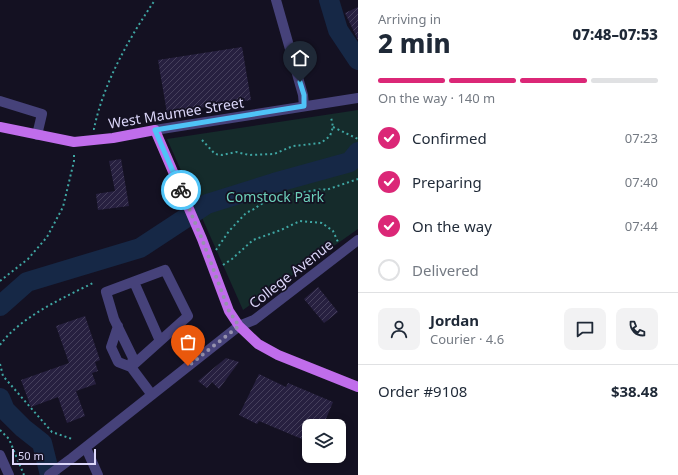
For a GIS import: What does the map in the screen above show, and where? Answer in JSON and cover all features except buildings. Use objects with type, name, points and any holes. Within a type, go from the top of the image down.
[{"type":"main road","name":"West Maumee Street","points":[[0,127],[74,142],[113,138],[155,130]]},
{"type":"main road","points":[[155,130],[202,239],[229,311],[239,326],[258,344],[278,355],[358,387]]},
{"type":"street","points":[[276,0],[304,95],[304,106]]},
{"type":"street","name":"West Maumee Street","points":[[155,130],[358,98]]},
{"type":"street","points":[[0,101],[42,114],[36,135]]},
{"type":"street","name":"College Avenue","points":[[49,475],[86,448],[239,326],[254,320],[356,243]]},
{"type":"street","points":[[165,270],[188,316],[132,367],[133,358],[114,318],[106,292],[165,270]]},
{"type":"street","points":[[134,282],[160,341]]},
{"type":"street","points":[[118,326],[111,347],[118,362],[132,367],[152,395]]},
{"type":"street","points":[[86,448],[98,475]]},
{"type":"street","points":[[0,455],[9,475]]},
{"type":"path","points":[[202,140],[215,154],[222,155],[236,152],[249,155],[274,154],[293,146],[321,143],[330,136],[333,127],[331,117]]},
{"type":"path","points":[[333,127],[358,139]]},
{"type":"path","points":[[214,252],[229,231],[246,213],[256,208],[259,204],[280,196],[323,189],[326,190],[358,179]]},
{"type":"path","points":[[220,267],[232,259],[253,240],[300,221],[322,223],[333,231],[338,242]]},
{"type":"path","points":[[0,345],[6,336],[42,310],[93,283]]},
{"type":"path","points":[[0,364],[3,376],[52,432],[72,439]]},
{"type":"path","points":[[0,430],[10,439],[24,475]]},
{"type":"green space","name":"Comstock Park","points":[[358,110],[358,229],[243,310],[167,139]]},
{"type":"waterway","points":[[329,0],[338,30],[358,60]]},
{"type":"waterway","points":[[0,306],[27,282],[140,248],[207,204],[274,183],[350,162],[358,152]]},
{"type":"waterway","points":[[0,398],[5,410],[23,428],[42,443],[50,475]]},
{"type":"way so far","points":[[181,190],[202,239],[229,311],[239,326],[188,366]]},
{"type":"route","points":[[181,190],[155,130],[304,106],[304,95],[300,82]]}]
